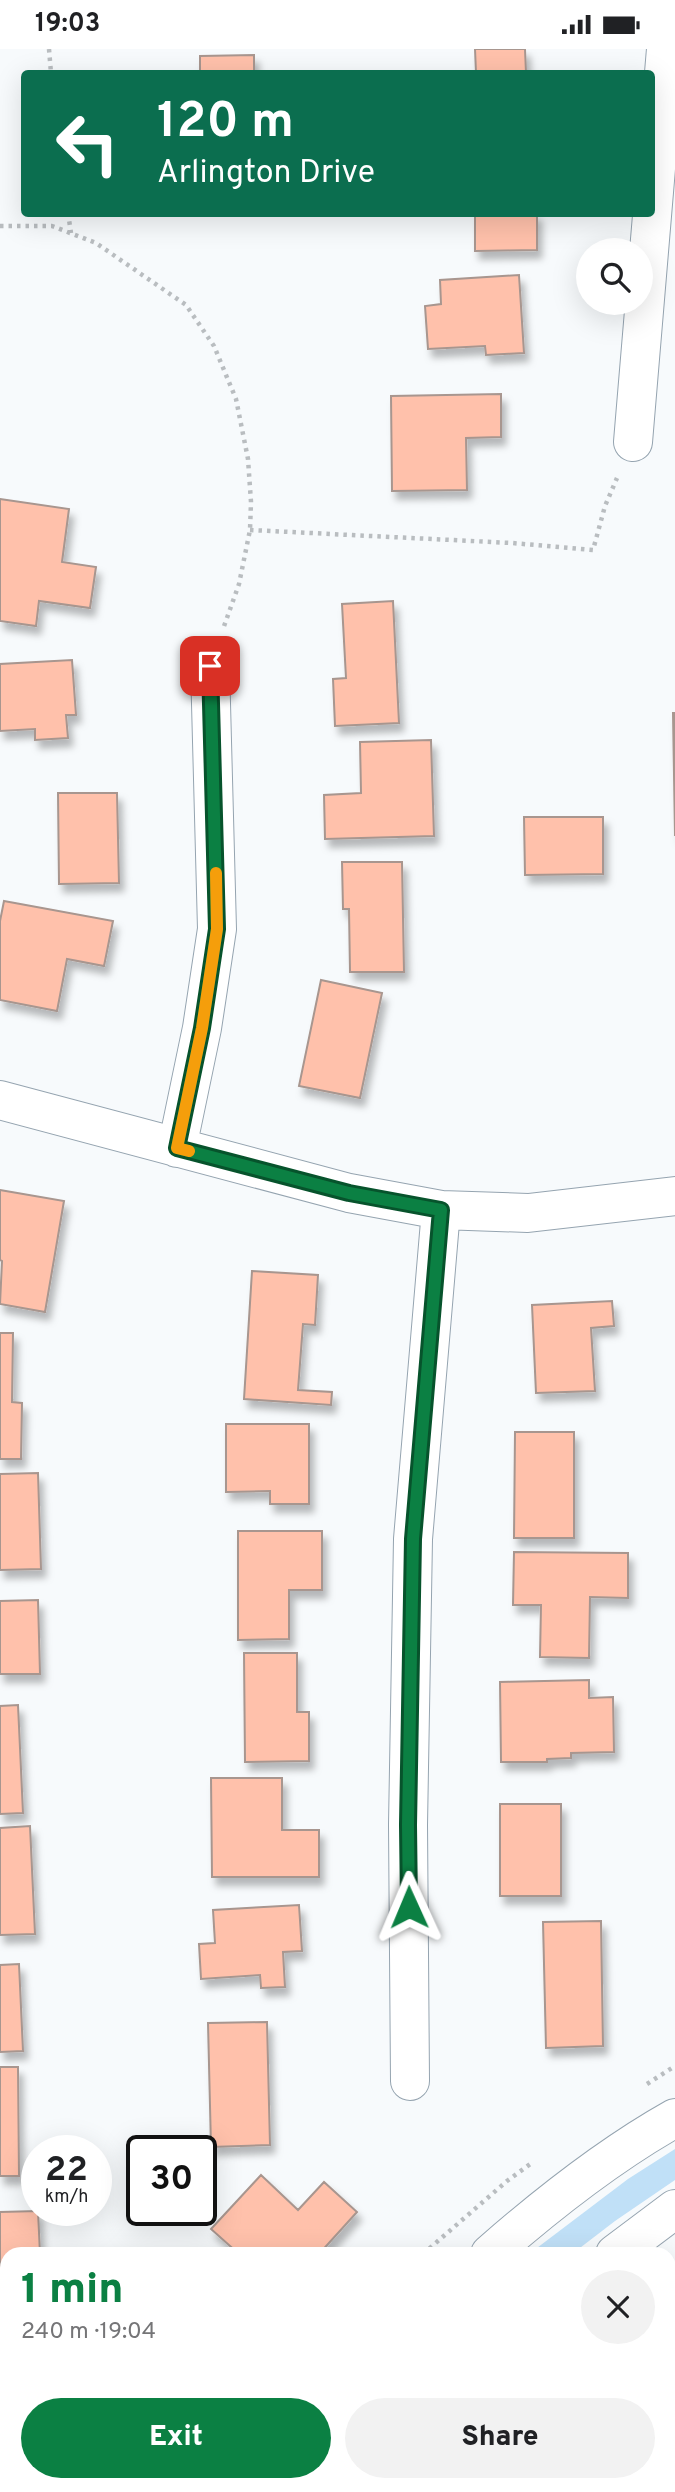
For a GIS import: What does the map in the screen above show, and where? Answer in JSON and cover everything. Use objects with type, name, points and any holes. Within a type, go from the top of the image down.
[{"type":"street","points":[[655,180],[666,49]]},
{"type":"street","points":[[633,442],[652,217]]},
{"type":"street","points":[[177,1148],[202,1028],[217,929],[210,666]]},
{"type":"street","points":[[0,1100],[349,1193],[441,1210],[528,1213],[675,1196]]},
{"type":"street","points":[[410,2081],[408,1825],[413,1539],[441,1210]]},
{"type":"street","points":[[497,2247],[593,2173],[675,2118]]},
{"type":"street","points":[[625,2247],[675,2210]]},
{"type":"path","points":[[49,49],[51,70]]},
{"type":"path","points":[[69,217],[71,233]]},
{"type":"path","points":[[0,226],[52,226],[96,243],[186,305],[214,346],[236,399],[248,459],[250,530],[239,584],[210,666]]},
{"type":"path","points":[[250,530],[512,543],[593,550],[605,506],[633,442]]},
{"type":"shaded area","points":[[675,2149],[675,2180],[581,2247],[538,2247],[628,2179]]},
{"type":"building","points":[[475,49],[525,49],[526,70],[476,70]]},
{"type":"building","points":[[254,55],[254,70],[200,70],[200,56]]},
{"type":"building","points":[[475,217],[537,217],[537,250],[475,251]]},
{"type":"building","points":[[519,275],[524,353],[486,355],[485,346],[428,349],[425,306],[441,304],[440,280]]},
{"type":"building","points":[[501,394],[501,437],[466,438],[467,490],[392,491],[391,396]]},
{"type":"building","points":[[0,499],[69,509],[62,562],[96,567],[90,608],[39,601],[36,626],[0,621]]},
{"type":"building","points":[[393,601],[399,723],[335,726],[333,679],[346,678],[342,604]]},
{"type":"building","points":[[72,660],[76,715],[66,715],[68,738],[35,740],[35,729],[0,731],[0,664]]},
{"type":"building","points":[[673,713],[675,713],[675,836]]},
{"type":"building","points":[[431,740],[434,836],[325,839],[324,795],[361,793],[360,742]]},
{"type":"building","points":[[58,793],[117,793],[119,883],[59,884]]},
{"type":"building","points":[[524,817],[603,817],[603,874],[525,875]]},
{"type":"building","points":[[342,862],[402,862],[404,972],[350,972],[349,909],[343,909]]},
{"type":"building","points":[[4,901],[113,921],[104,966],[67,959],[57,1011],[0,1000],[0,921]]},
{"type":"building","points":[[321,980],[382,993],[360,1098],[299,1086]]},
{"type":"building","points":[[0,1190],[64,1201],[45,1312],[0,1304]]},
{"type":"building","points":[[252,1271],[318,1275],[315,1325],[303,1324],[298,1390],[332,1392],[331,1405],[244,1399]]},
{"type":"building","points":[[612,1301],[614,1326],[591,1328],[595,1391],[536,1393],[532,1305]]},
{"type":"building","points":[[0,1333],[13,1333],[12,1402],[22,1403],[21,1459],[0,1459]]},
{"type":"building","points":[[226,1424],[309,1424],[309,1504],[270,1504],[270,1491],[226,1492]]},
{"type":"building","points":[[515,1432],[574,1432],[574,1538],[514,1538]]},
{"type":"building","points":[[38,1473],[41,1569],[0,1570],[0,1474]]},
{"type":"building","points":[[238,1531],[322,1531],[322,1590],[289,1590],[289,1639],[238,1640]]},
{"type":"building","points":[[514,1552],[628,1553],[628,1598],[590,1597],[589,1658],[540,1657],[541,1605],[513,1605]]},
{"type":"building","points":[[38,1600],[40,1674],[0,1674],[0,1601]]},
{"type":"building","points":[[244,1653],[297,1653],[297,1712],[309,1712],[309,1761],[245,1762]]},
{"type":"building","points":[[589,1680],[589,1698],[613,1697],[614,1752],[571,1753],[571,1758],[547,1759],[547,1762],[501,1762],[500,1682]]},
{"type":"building","points":[[18,1705],[23,1813],[0,1814],[0,1706]]},
{"type":"building","points":[[211,1778],[282,1778],[282,1830],[319,1830],[319,1877],[212,1877]]},
{"type":"building","points":[[500,1804],[561,1804],[561,1896],[500,1896]]},
{"type":"building","points":[[30,1826],[35,1934],[0,1935],[0,1828]]},
{"type":"building","points":[[299,1905],[302,1951],[283,1952],[285,1987],[261,1988],[260,1975],[201,1979],[199,1944],[215,1943],[213,1910]]},
{"type":"building","points":[[601,1921],[603,2046],[546,2048],[543,1922]]},
{"type":"building","points":[[19,1964],[23,2051],[0,2052],[0,1965]]},
{"type":"building","points":[[267,2022],[270,2145],[217,2147],[217,2135],[211,2135],[208,2023]]},
{"type":"building","points":[[0,2067],[18,2067],[19,2176],[0,2176]]},
{"type":"building","points":[[261,2175],[298,2210],[324,2182],[357,2212],[325,2247],[231,2247],[211,2229],[217,2226],[217,2223]]},
{"type":"building","points":[[21,2211],[21,2226],[39,2226],[40,2247],[0,2247],[0,2212]]},
{"type":"slow traffic","points":[[189,1151],[177,1148],[202,1028],[217,929],[216,873]]},
{"type":"route","points":[[210,666],[217,929],[202,1028],[177,1148],[349,1193],[441,1210],[413,1539],[409,1907]]}]
